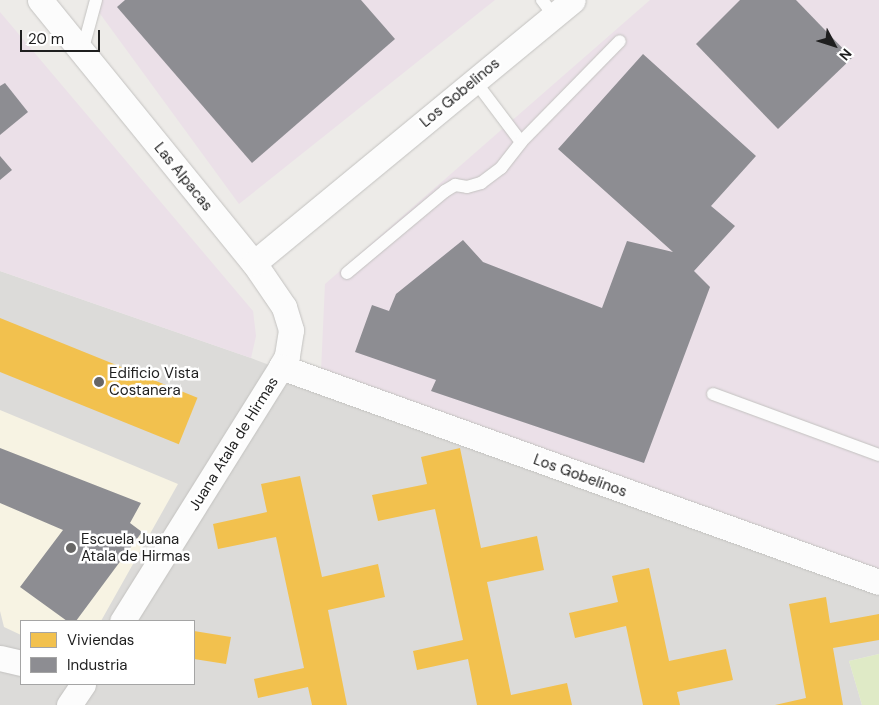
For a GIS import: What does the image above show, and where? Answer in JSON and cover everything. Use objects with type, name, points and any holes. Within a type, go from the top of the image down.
[{"type":"street","name":"Las Alpacas","points":[[40,0],[254,264],[278,298],[288,318],[290,343],[282,367]]},
{"type":"street","name":"Los Gobelinos","points":[[254,264],[474,81],[548,8],[573,0]]},
{"type":"street","name":"Los Gobelinos","points":[[282,367],[879,582]]},
{"type":"street","name":"Juana Atala de Hirmas","points":[[123,620],[282,367]]},
{"type":"street","points":[[0,658],[20,663]]},
{"type":"street","points":[[69,705],[82,685]]},
{"type":"lane","points":[[82,52],[96,0]]},
{"type":"lane","points":[[347,273],[445,190],[455,185],[467,187],[481,183],[501,168],[521,142],[620,41]]},
{"type":"lane","points":[[474,81],[521,142]]},
{"type":"lane","points":[[713,394],[879,455]]},
{"type":"shaded area","points":[[90,0],[495,0],[239,204]]},
{"type":"shaded area","points":[[650,0],[879,0],[879,574],[321,372],[325,284]]},
{"type":"shaded area","points":[[0,12],[253,311],[256,336],[251,358],[0,271]]},
{"type":"shaded area","points":[[0,271],[251,358],[879,595],[879,654],[849,661],[862,705],[0,705]]},
{"type":"shaded area","name":"Escuela Juana Atala de Hirmas","points":[[0,410],[178,484],[102,620],[20,620],[20,635],[4,627],[0,611]]},
{"type":"green space","points":[[879,654],[879,705],[862,705],[849,661]]},
{"type":"building: Viviendas","name":"Edificio Vista Costanera","points":[[0,318],[197,398],[179,444],[0,372]]},
{"type":"building: Viviendas","points":[[460,448],[481,548],[537,536],[544,570],[487,582],[511,695],[567,683],[572,705],[477,705],[468,659],[417,670],[413,651],[463,640],[435,509],[378,521],[372,495],[427,484],[421,457]]},
{"type":"building: Viviendas","points":[[300,476],[322,577],[378,564],[385,597],[328,610],[347,705],[312,705],[308,687],[258,698],[254,679],[304,668],[276,537],[218,549],[213,524],[267,512],[261,484]]},
{"type":"building: Viviendas","points":[[649,568],[669,661],[726,649],[733,680],[677,692],[680,705],[643,705],[626,626],[575,638],[569,613],[618,602],[612,576]]},
{"type":"building: Viviendas","points":[[826,597],[830,623],[879,614],[879,640],[833,648],[843,705],[775,705],[806,698],[789,604]]},
{"type":"building: Viviendas","points":[[195,631],[231,637],[226,664],[195,659]]},
{"type":"building: Industria","points":[[125,0],[361,0],[395,39],[252,163],[117,7]]},
{"type":"building: Industria","points":[[740,0],[796,0],[852,58],[778,129],[696,44]]},
{"type":"building: Industria","points":[[643,54],[756,156],[711,206],[735,226],[694,271],[710,287],[644,463],[431,391],[436,380],[355,352],[372,305],[389,311],[396,294],[463,240],[483,262],[602,308],[627,241],[673,252],[558,149]]},
{"type":"building: Industria","points":[[5,83],[28,112],[0,135],[0,86]]},
{"type":"building: Industria","points":[[0,156],[12,170],[0,180]]},
{"type":"building: Industria","points":[[0,448],[141,503],[130,523],[142,532],[77,620],[66,620],[20,587],[63,530],[0,503]]},
{"type":"place","name":"Edificio Vista Costanera","points":[[99,382]]},
{"type":"place","name":"Escuela Juana Atala de Hirmas","points":[[71,548]]}]
